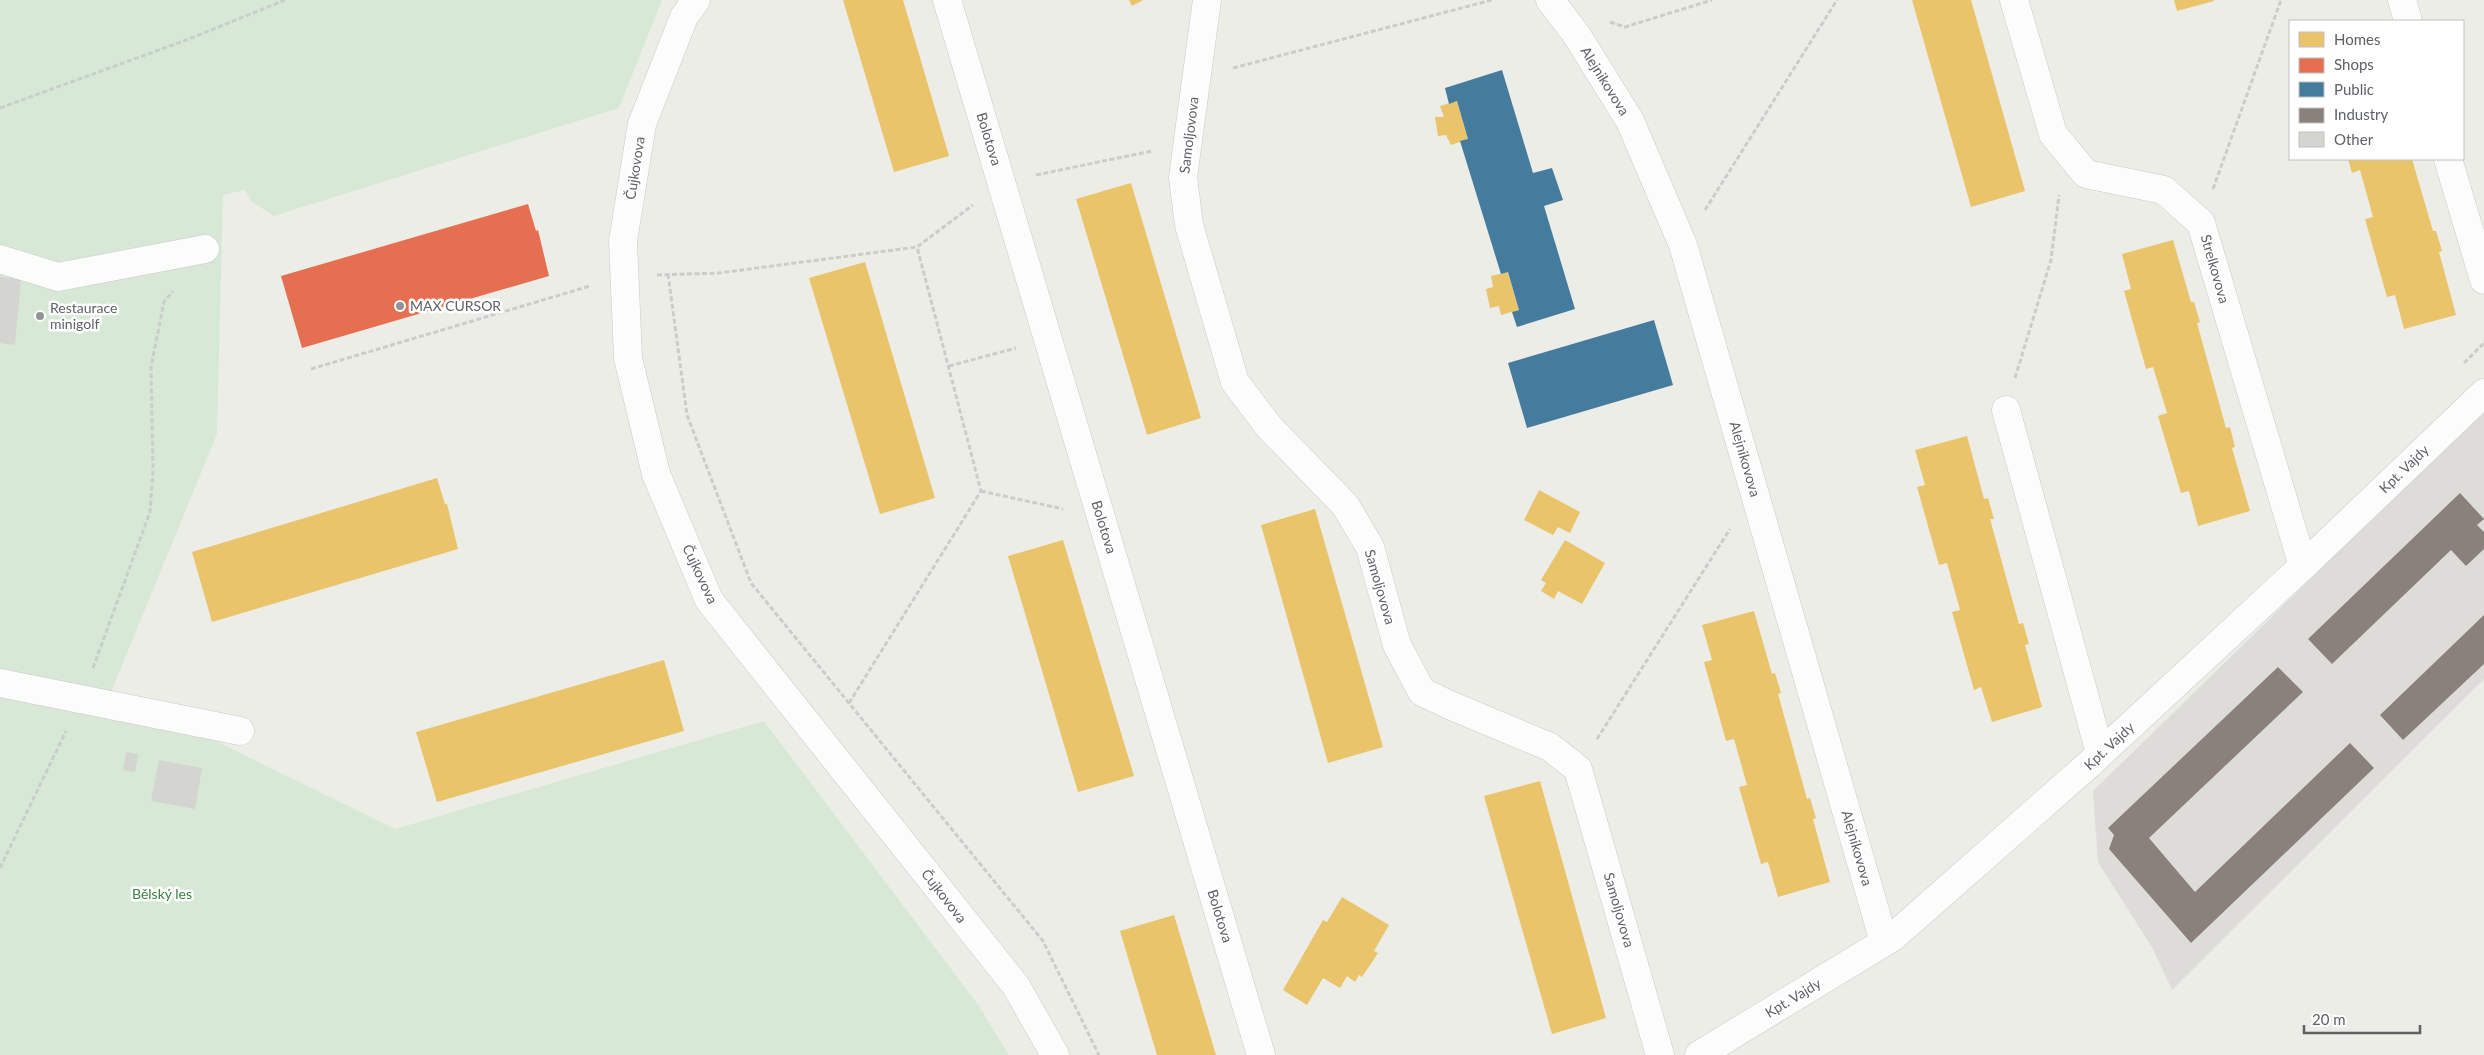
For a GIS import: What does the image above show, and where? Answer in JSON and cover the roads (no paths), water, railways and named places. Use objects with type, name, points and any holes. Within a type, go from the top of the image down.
[{"type":"street","name":"Čujkovova","points":[[696,0],[684,17],[642,124],[622,241],[628,358],[656,474],[709,600],[1016,986],[1055,1055]]},
{"type":"street","name":"Bolotova","points":[[947,0],[1261,1055]]},
{"type":"street","name":"Samoljovova","points":[[1207,0],[1183,177],[1189,225],[1234,382],[1269,427],[1345,504],[1370,547],[1397,645],[1422,692],[1550,747],[1578,770],[1660,1055]]},
{"type":"street","name":"Alejnikovova","points":[[1550,0],[1576,34],[1630,121],[1683,245],[1884,942]]},
{"type":"street","name":"Strelkovova","points":[[2014,0],[2053,134],[2064,148],[2086,174],[2164,190],[2201,223],[2303,566]]},
{"type":"street","points":[[2402,0],[2408,20]]},
{"type":"street","points":[[2448,160],[2484,280]]},
{"type":"street","points":[[0,259],[58,277],[205,249]]},
{"type":"street","name":"Kpt. Vajdy","points":[[1699,1055],[1894,936],[2100,753],[2303,566],[2484,393]]},
{"type":"street","points":[[2006,410],[2100,753]]},
{"type":"street","points":[[0,683],[240,731]]},
{"type":"place","name":"MAX CURSOR","points":[[400,306]]},
{"type":"place","name":"Restaurace minigolf","points":[[40,316]]},
{"type":"park label","name":"Bělský les","points":[[162,894]]}]
